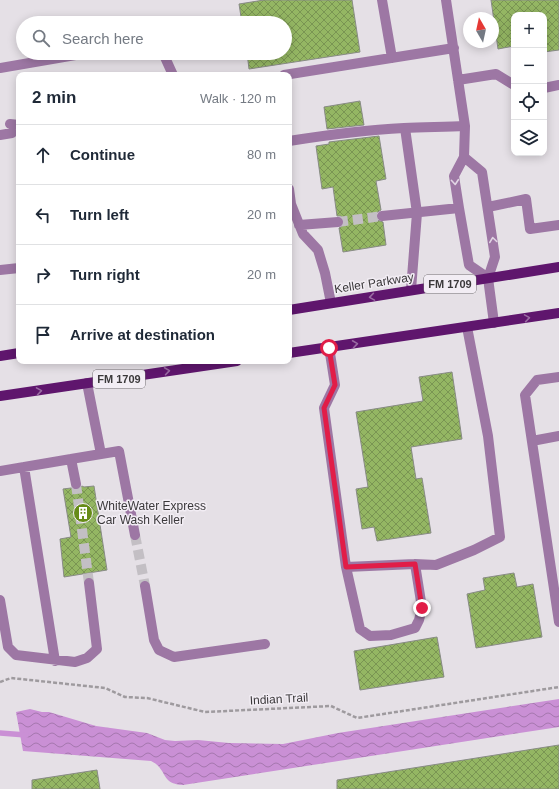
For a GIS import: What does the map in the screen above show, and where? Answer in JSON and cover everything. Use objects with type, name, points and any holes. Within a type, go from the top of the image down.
[{"type":"main road","name":"Keller Parkway","points":[[292,310],[559,267]]},
{"type":"main road","points":[[292,353],[559,313]]},
{"type":"main road","points":[[0,356],[16,353]]},
{"type":"main road","name":"FM 1709","points":[[0,396],[217,364]]},
{"type":"street","points":[[382,0],[392,58]]},
{"type":"street","points":[[446,0],[466,126],[464,157],[454,176],[458,208],[469,265],[488,278]]},
{"type":"street","points":[[292,74],[454,48]]},
{"type":"street","points":[[0,68],[47,60]]},
{"type":"street","points":[[166,60],[171,72]]},
{"type":"street","points":[[458,80],[496,74],[512,84]]},
{"type":"street","points":[[547,87],[559,85]]},
{"type":"street","points":[[292,141],[339,134],[405,128],[466,126]]},
{"type":"street","points":[[0,135],[14,127]]},
{"type":"street","points":[[405,128],[417,213],[411,290]]},
{"type":"street","points":[[464,157],[482,172],[496,257],[488,278],[494,323]]},
{"type":"street","points":[[488,207],[526,200],[530,230],[559,225]]},
{"type":"street","points":[[292,207],[303,234],[318,250],[325,273],[331,303]]},
{"type":"street","points":[[382,216],[458,208]]},
{"type":"street","points":[[299,225],[338,222]]},
{"type":"street","points":[[0,270],[16,268]]},
{"type":"street","points":[[346,567],[415,564],[436,565],[474,550],[500,537],[488,436],[467,327]]},
{"type":"street","points":[[329,348],[335,385],[324,408],[346,567],[360,628],[370,636],[392,635],[415,628],[422,608],[415,564]]},
{"type":"street","points":[[559,377],[537,380],[525,395],[559,622]]},
{"type":"street","points":[[87,383],[101,454]]},
{"type":"street","points":[[532,441],[559,436]]},
{"type":"street","points":[[0,471],[119,451],[134,535]]},
{"type":"street","points":[[71,459],[76,484]]},
{"type":"street","points":[[24,467],[55,661]]},
{"type":"street","points":[[0,600],[8,647],[16,655],[55,661],[75,662],[87,658],[97,649],[89,583]]},
{"type":"street","points":[[145,586],[154,640],[159,650],[174,657],[265,644]]},
{"type":"path","name":"Indian Trail","points":[[0,682],[11,678],[105,688],[124,697],[147,698],[205,712],[331,706],[357,718],[559,687]]},
{"type":"water","points":[[559,699],[559,727],[183,785],[176,784],[167,779],[160,768],[151,761],[23,751],[16,712],[30,709],[49,712],[96,726],[147,733],[165,740],[283,744],[338,733]]},
{"type":"building","points":[[264,0],[352,0],[360,52],[249,69],[248,60],[292,60],[292,16],[241,16],[239,4]]},
{"type":"building","points":[[491,0],[559,0],[559,50],[547,52],[547,12],[511,12],[511,47],[498,49],[499,12],[493,12]]},
{"type":"building","points":[[360,101],[364,125],[327,129],[324,107]]},
{"type":"building","points":[[379,136],[386,179],[376,181],[381,210],[376,213],[376,216],[377,220],[383,222],[386,245],[343,252],[339,228],[344,225],[344,221],[341,216],[337,216],[333,187],[322,189],[316,146],[329,144],[329,142]]},
{"type":"building","points":[[452,372],[462,439],[411,447],[416,479],[422,478],[431,533],[377,541],[374,527],[362,529],[356,489],[368,487],[356,412],[423,401],[419,377]]},
{"type":"building","name":"WhiteWater Express Car Wash Keller","points":[[82,486],[94,486],[107,570],[64,577],[60,539],[71,537],[63,489],[71,488],[77,490]]},
{"type":"building","points":[[514,573],[517,587],[533,584],[542,637],[476,648],[467,594],[485,590],[483,578]]},
{"type":"building","points":[[437,637],[444,677],[360,690],[354,651]]},
{"type":"building","points":[[559,745],[559,789],[337,789],[337,780]]},
{"type":"building","points":[[97,770],[100,789],[32,789],[32,780]]},
{"type":"waterway","points":[[0,733],[26,735]]},
{"type":"tunnel","points":[[338,222],[382,216]]},
{"type":"tunnel","points":[[76,484],[89,583]]},
{"type":"tunnel","points":[[135,535],[145,586]]},
{"type":"place","name":"WhiteWater Express Car Wash Keller","points":[[83,513]]},
{"type":"route","points":[[329,348],[335,385],[324,408],[346,567],[415,564],[422,608]]}]
